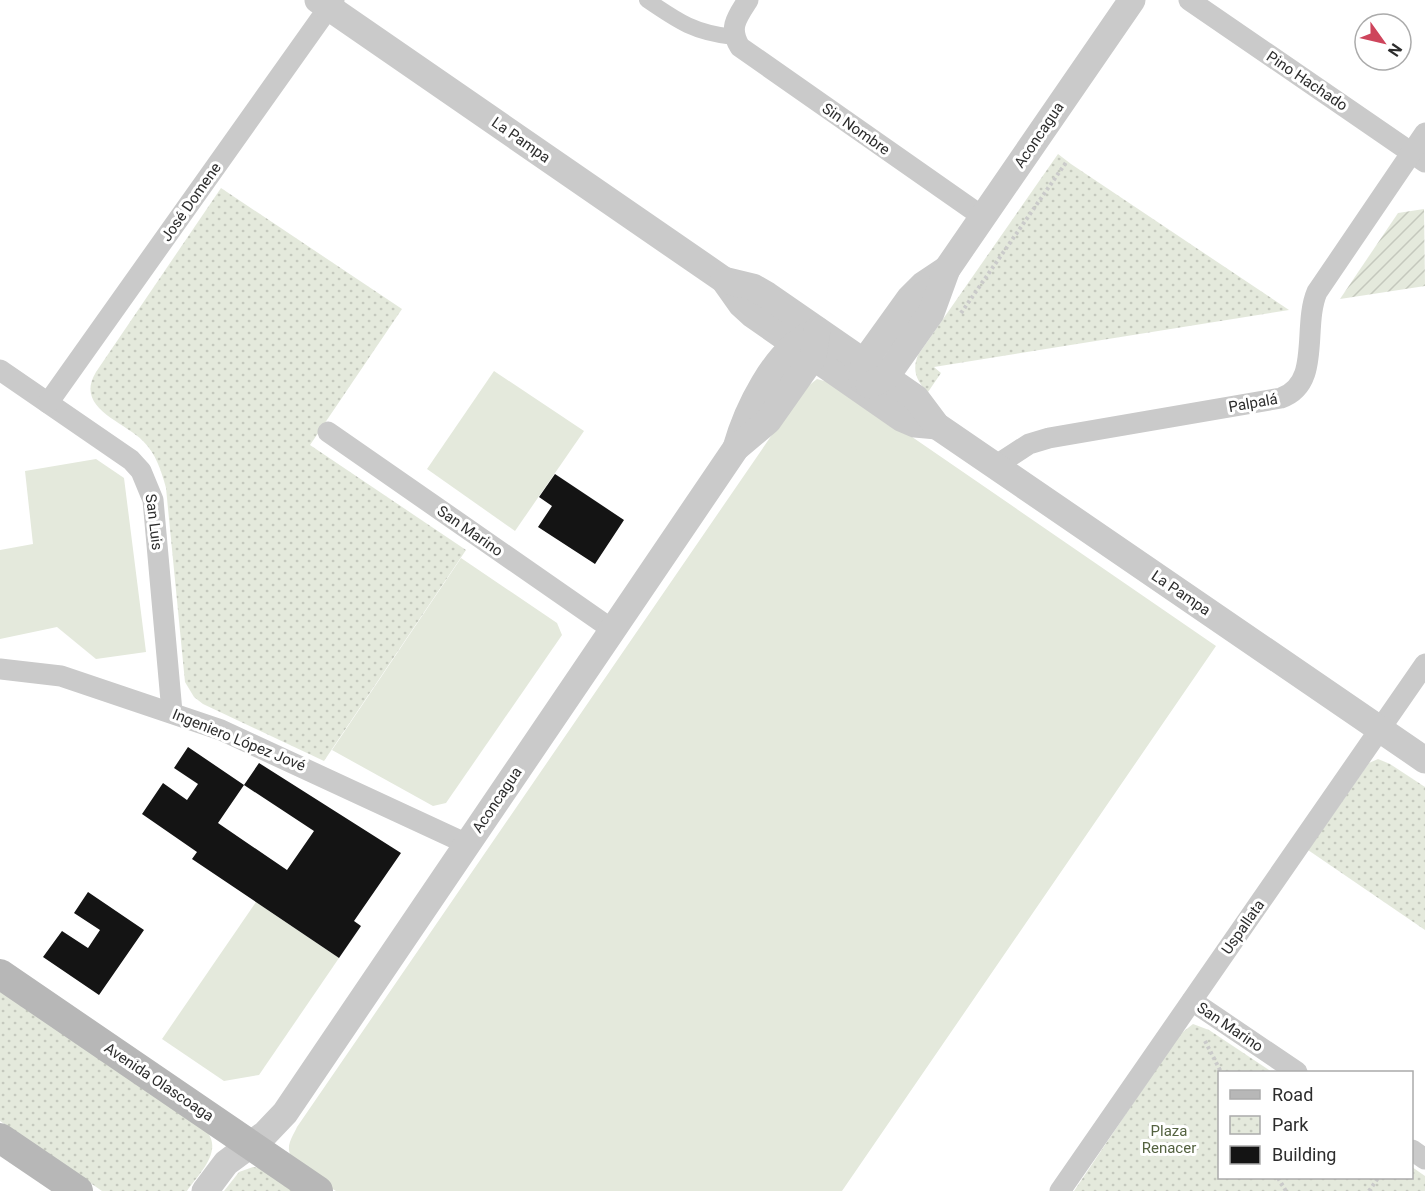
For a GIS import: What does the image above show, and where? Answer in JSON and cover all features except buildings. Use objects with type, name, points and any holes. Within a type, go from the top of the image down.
[{"type":"main road","name":"Avenida Olascoaga","points":[[0,974],[318,1191]]},
{"type":"main road","points":[[0,1138],[78,1191]]},
{"type":"street","points":[[647,0],[672,17],[706,34],[734,37],[733,26],[748,0]]},
{"type":"street","name":"Aconcagua","points":[[861,389],[875,370],[910,298],[923,285],[947,270],[1132,0]]},
{"type":"street","name":"Pino Hachado","points":[[1189,0],[1418,157]]},
{"type":"street","name":"La Pampa","points":[[327,3],[724,280],[747,310],[804,350],[908,422],[937,426]]},
{"type":"street","name":"José Domene","points":[[48,404],[327,3]]},
{"type":"street","name":"Sin Nombre","points":[[734,37],[749,55],[983,217]]},
{"type":"street","name":"Palpalá","points":[[995,466],[1039,440],[1281,398],[1297,390],[1306,374],[1309,319],[1317,292],[1418,157],[1425,133]]},
{"type":"street","name":"La Pampa","points":[[724,280],[761,291],[922,404],[937,426],[1425,760]]},
{"type":"street","name":"Aconcagua","points":[[205,1191],[226,1163],[276,1125],[285,1113],[736,448],[746,416],[754,400],[804,350],[817,330]]},
{"type":"street","name":"San Luis","points":[[0,370],[125,455],[141,471],[153,500],[172,712]]},
{"type":"street","name":"San Marino","points":[[328,432],[613,630]]},
{"type":"street","name":"Uspallata","points":[[1060,1191],[1425,664]]},
{"type":"street","name":"Ingeniero López Jové","points":[[0,669],[61,676],[172,712],[259,746],[467,844]]},
{"type":"street","name":"San Marino","points":[[1192,1001],[1296,1071]]},
{"type":"path","points":[[956,322],[1067,161]]},
{"type":"path","points":[[1195,1039],[1204,1038],[1213,1044]]},
{"type":"path","points":[[1204,1038],[1220,1071]]},
{"type":"green space","points":[[1058,154],[1289,310],[934,367],[941,373],[928,392],[916,375],[915,366],[918,355]]},
{"type":"green space","points":[[221,188],[402,309],[310,445],[466,550],[324,761],[203,704],[194,697],[185,682],[166,488],[162,475],[148,446],[104,412],[91,395],[91,384],[96,372]]},
{"type":"green space","points":[[1424,209],[1425,286],[1340,299],[1398,213]]},
{"type":"green space","points":[[494,371],[584,431],[515,531],[427,469]]},
{"type":"green space","points":[[817,379],[835,384],[1216,646],[842,1191],[336,1191],[308,1173],[291,1156],[289,1144],[297,1127],[802,391]]},
{"type":"green space","points":[[96,459],[124,478],[146,652],[96,659],[57,627],[0,639],[0,550],[33,544],[25,471]]},
{"type":"green space","points":[[461,558],[557,623],[562,635],[446,803],[433,806],[332,750]]},
{"type":"green space","points":[[1378,759],[1390,764],[1425,787],[1425,930],[1308,850],[1369,763]]},
{"type":"green space","points":[[256,902],[339,958],[259,1075],[224,1081],[162,1039]]},
{"type":"green space","points":[[0,989],[208,1133],[212,1141],[210,1156],[207,1164],[187,1191],[102,1191],[0,1121]]},
{"type":"green space","name":"Plaza Renacer","points":[[1193,1024],[1209,1030],[1270,1071],[1218,1071],[1218,1179],[1413,1179],[1413,1168],[1425,1176],[1425,1191],[1074,1191],[1179,1035]]},
{"type":"green space","points":[[253,1167],[261,1168],[295,1191],[224,1191],[239,1172]]}]
